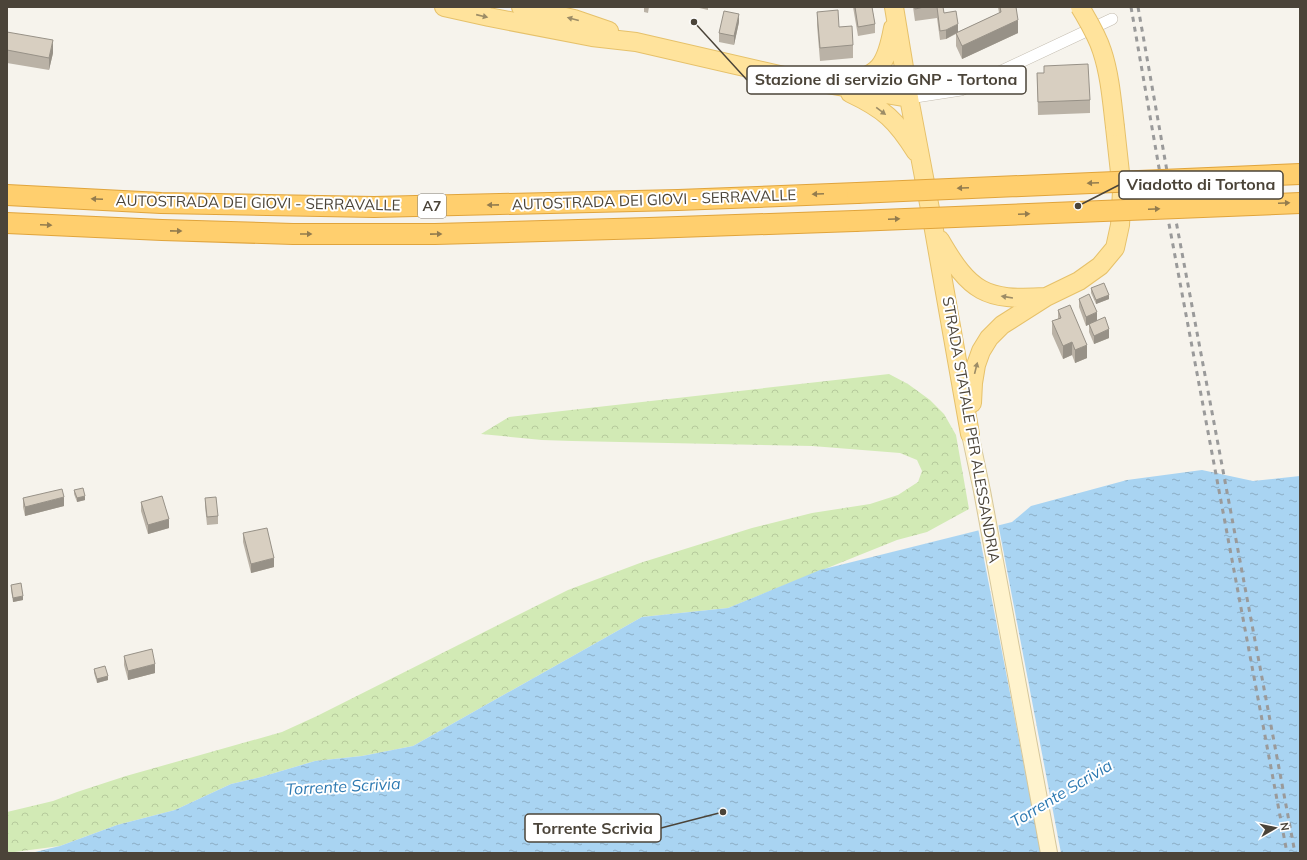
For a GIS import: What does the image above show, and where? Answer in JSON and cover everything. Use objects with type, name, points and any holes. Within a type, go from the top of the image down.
[{"type":"highway","name":"AUTOSTRADA DEI GIOVI - SERRAVALLE","points":[[7,194],[161,203],[374,207],[678,200],[1300,174]]},
{"type":"highway","name":"AUTOSTRADA DEI GIOVI - SERRAVALLE","points":[[7,223],[293,234],[435,234],[855,221],[1300,203]]},
{"type":"main road","points":[[444,7],[592,37],[636,42],[797,80],[909,98]]},
{"type":"main road","points":[[521,7],[574,19],[636,42]]},
{"type":"main road","points":[[970,434],[973,382],[976,365],[981,351],[989,338],[1002,325],[1046,297],[1079,281],[1100,266],[1115,248],[1120,225],[1122,191],[1109,78],[1102,50],[1091,25],[1080,7]]},
{"type":"main road","points":[[835,85],[866,77],[882,64],[888,54],[894,12]]},
{"type":"main road","name":"STRADA STATALE PER ALESSANDRIA","points":[[894,12],[943,277],[970,434],[982,491],[1049,853]]},
{"type":"main road","points":[[835,85],[866,100],[891,118],[900,128],[920,159]]},
{"type":"main road","points":[[934,230],[962,274],[973,285],[986,293],[1009,298],[1046,297]]},
{"type":"street","points":[[909,98],[961,90],[1112,19]]},
{"type":"green space","points":[[889,374],[908,384],[930,400],[944,414],[956,435],[969,509],[927,532],[897,540],[728,608],[642,617],[413,746],[362,756],[315,761],[231,784],[175,810],[117,825],[60,846],[7,853],[7,812],[53,801],[126,776],[282,732],[317,716],[568,590],[640,563],[752,528],[812,513],[870,504],[898,495],[918,482],[922,471],[917,460],[900,453],[812,446],[542,440],[481,434],[509,417]]},
{"type":"water","points":[[1202,470],[1253,481],[1300,476],[1300,853],[31,853],[60,846],[117,825],[175,810],[231,784],[315,761],[362,756],[413,746],[642,617],[728,608],[820,570],[1012,522],[1031,506],[1127,480]]},
{"type":"pier","points":[[998,523],[1061,853],[1041,853],[978,528]]},
{"type":"building","points":[[855,7],[872,7],[875,24],[858,27]]},
{"type":"building","points":[[937,7],[943,7],[944,13],[956,11],[958,24],[946,30],[940,31]]},
{"type":"building","points":[[1000,7],[1016,7],[1018,20],[962,46],[956,33],[1001,12]]},
{"type":"building","points":[[838,10],[839,27],[852,26],[853,45],[820,48],[817,12]]},
{"type":"building","points":[[724,11],[739,14],[734,36],[719,33]]},
{"type":"building","points":[[7,32],[53,40],[49,58],[7,50]]},
{"type":"building","points":[[1088,64],[1090,100],[1038,102],[1037,73],[1044,73],[1044,66]]},
{"type":"building","points":[[1104,283],[1109,295],[1096,300],[1091,288]]},
{"type":"building","points":[[1089,294],[1097,312],[1086,317],[1079,299]]},
{"type":"building","points":[[1070,305],[1087,345],[1075,350],[1072,342],[1063,346],[1052,321],[1061,318],[1058,310]]},
{"type":"building","points":[[1105,317],[1109,329],[1094,336],[1089,324]]},
{"type":"building","points":[[83,488],[85,496],[77,498],[74,490]]},
{"type":"building","points":[[62,489],[64,497],[25,507],[23,498]]},
{"type":"building","points":[[162,496],[169,519],[148,525],[141,502]]},
{"type":"building","points":[[216,497],[218,516],[207,517],[205,498]]},
{"type":"building","points":[[267,528],[274,558],[251,564],[243,533]]},
{"type":"building","points":[[21,583],[23,596],[13,598],[11,585]]},
{"type":"building","points":[[152,649],[155,664],[128,671],[124,656]]},
{"type":"building","points":[[105,666],[108,676],[97,679],[94,669]]},
{"type":"railway","points":[[1131,7],[1166,208],[1287,853]]},
{"type":"railway","points":[[1138,7],[1173,205],[1295,853]]},
{"type":"place","name":"Stazione di servizio GNP - Tortona","points":[[694,22]]},
{"type":"place","name":"Viadotto di Tortona","points":[[1078,206]]},
{"type":"place","name":"Torrente Scrivia","points":[[723,812]]}]
